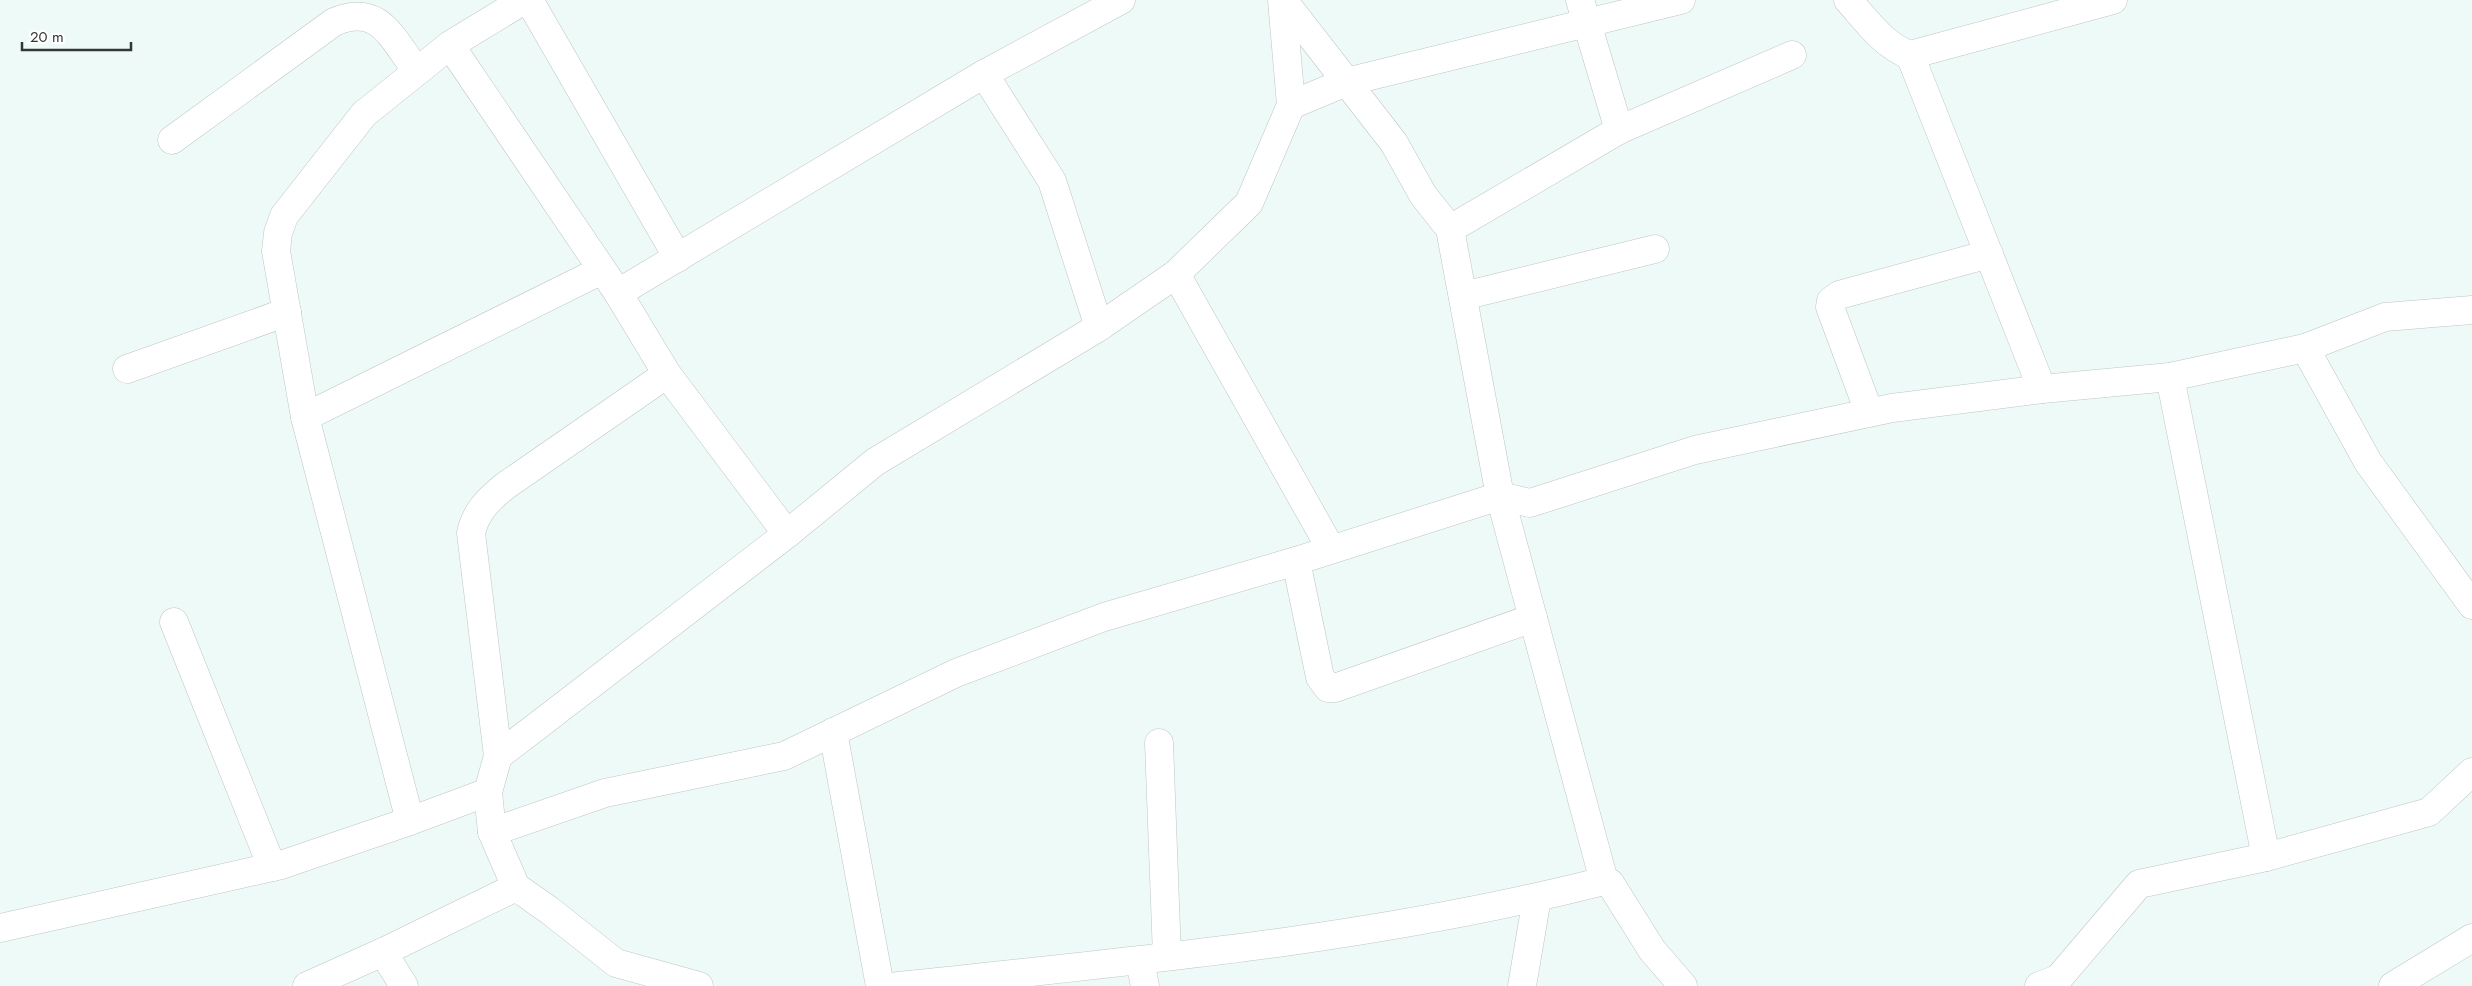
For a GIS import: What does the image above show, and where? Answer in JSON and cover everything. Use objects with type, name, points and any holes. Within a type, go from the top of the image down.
[{"type":"street","points":[[410,821],[305,417],[276,251],[278,233],[284,216],[364,114],[450,45],[524,0]]},
{"type":"street","points":[[529,0],[678,258]]},
{"type":"street","points":[[618,293],[984,74],[1121,0]]},
{"type":"street","points":[[1283,0],[1394,143],[1423,195],[1450,230],[1500,496],[1604,881]]},
{"type":"street","points":[[498,756],[787,534],[875,462],[1099,327],[1176,274],[1249,203],[1291,105],[1283,0]]},
{"type":"street","points":[[1291,105],[1346,82],[1584,12],[1681,0]]},
{"type":"street","points":[[1848,0],[1890,44],[1899,51],[1910,55],[2113,0]]},
{"type":"street","points":[[1584,12],[1619,130]]},
{"type":"street","points":[[172,140],[334,22],[350,15],[364,16],[379,21],[417,71]]},
{"type":"street","points":[[450,45],[618,293],[667,374],[787,534]]},
{"type":"street","points":[[1450,230],[1619,130],[1792,55]]},
{"type":"street","points":[[1910,55],[2042,389]]},
{"type":"street","points":[[984,74],[1052,181],[1099,327]]},
{"type":"street","points":[[1463,296],[1655,248]]},
{"type":"street","points":[[1869,412],[1830,307],[1831,301],[1839,295],[1989,254]]},
{"type":"street","points":[[305,417],[602,270]]},
{"type":"street","points":[[1176,274],[1332,549]]},
{"type":"street","points":[[492,832],[605,793],[784,756],[956,672],[1104,617],[1296,561],[1500,496],[1530,503],[1695,450],[1869,412],[2042,389],[2170,377],[2305,348],[2385,317],[2472,310]]},
{"type":"street","points":[[127,369],[287,312]]},
{"type":"street","points":[[2305,348],[2368,462],[2472,605]]},
{"type":"street","points":[[667,374],[505,486],[488,500],[475,517],[471,533],[498,756],[488,792],[492,832],[516,887],[549,910],[616,963],[699,986]]},
{"type":"street","points":[[2170,377],[2266,857]]},
{"type":"street","points":[[1296,561],[1320,677],[1328,688],[1335,688],[1533,618]]},
{"type":"street","points":[[174,622],[272,867]]},
{"type":"street","points":[[834,732],[880,986]]},
{"type":"street","points":[[1159,743],[1167,956]]},
{"type":"street","points":[[2052,984],[2140,884],[2266,857],[2429,812],[2472,772]]},
{"type":"street","points":[[0,928],[272,867],[410,821],[488,792]]},
{"type":"street","points":[[898,986],[1143,973],[1167,956],[1334,936],[1537,898],[1604,881],[1610,883],[1652,950],[1683,986]]},
{"type":"street","points":[[306,986],[383,952],[516,887]]},
{"type":"street","points":[[1522,986],[1537,898]]},
{"type":"street","points":[[2393,986],[2472,938]]},
{"type":"street","points":[[383,952],[404,986]]}]
